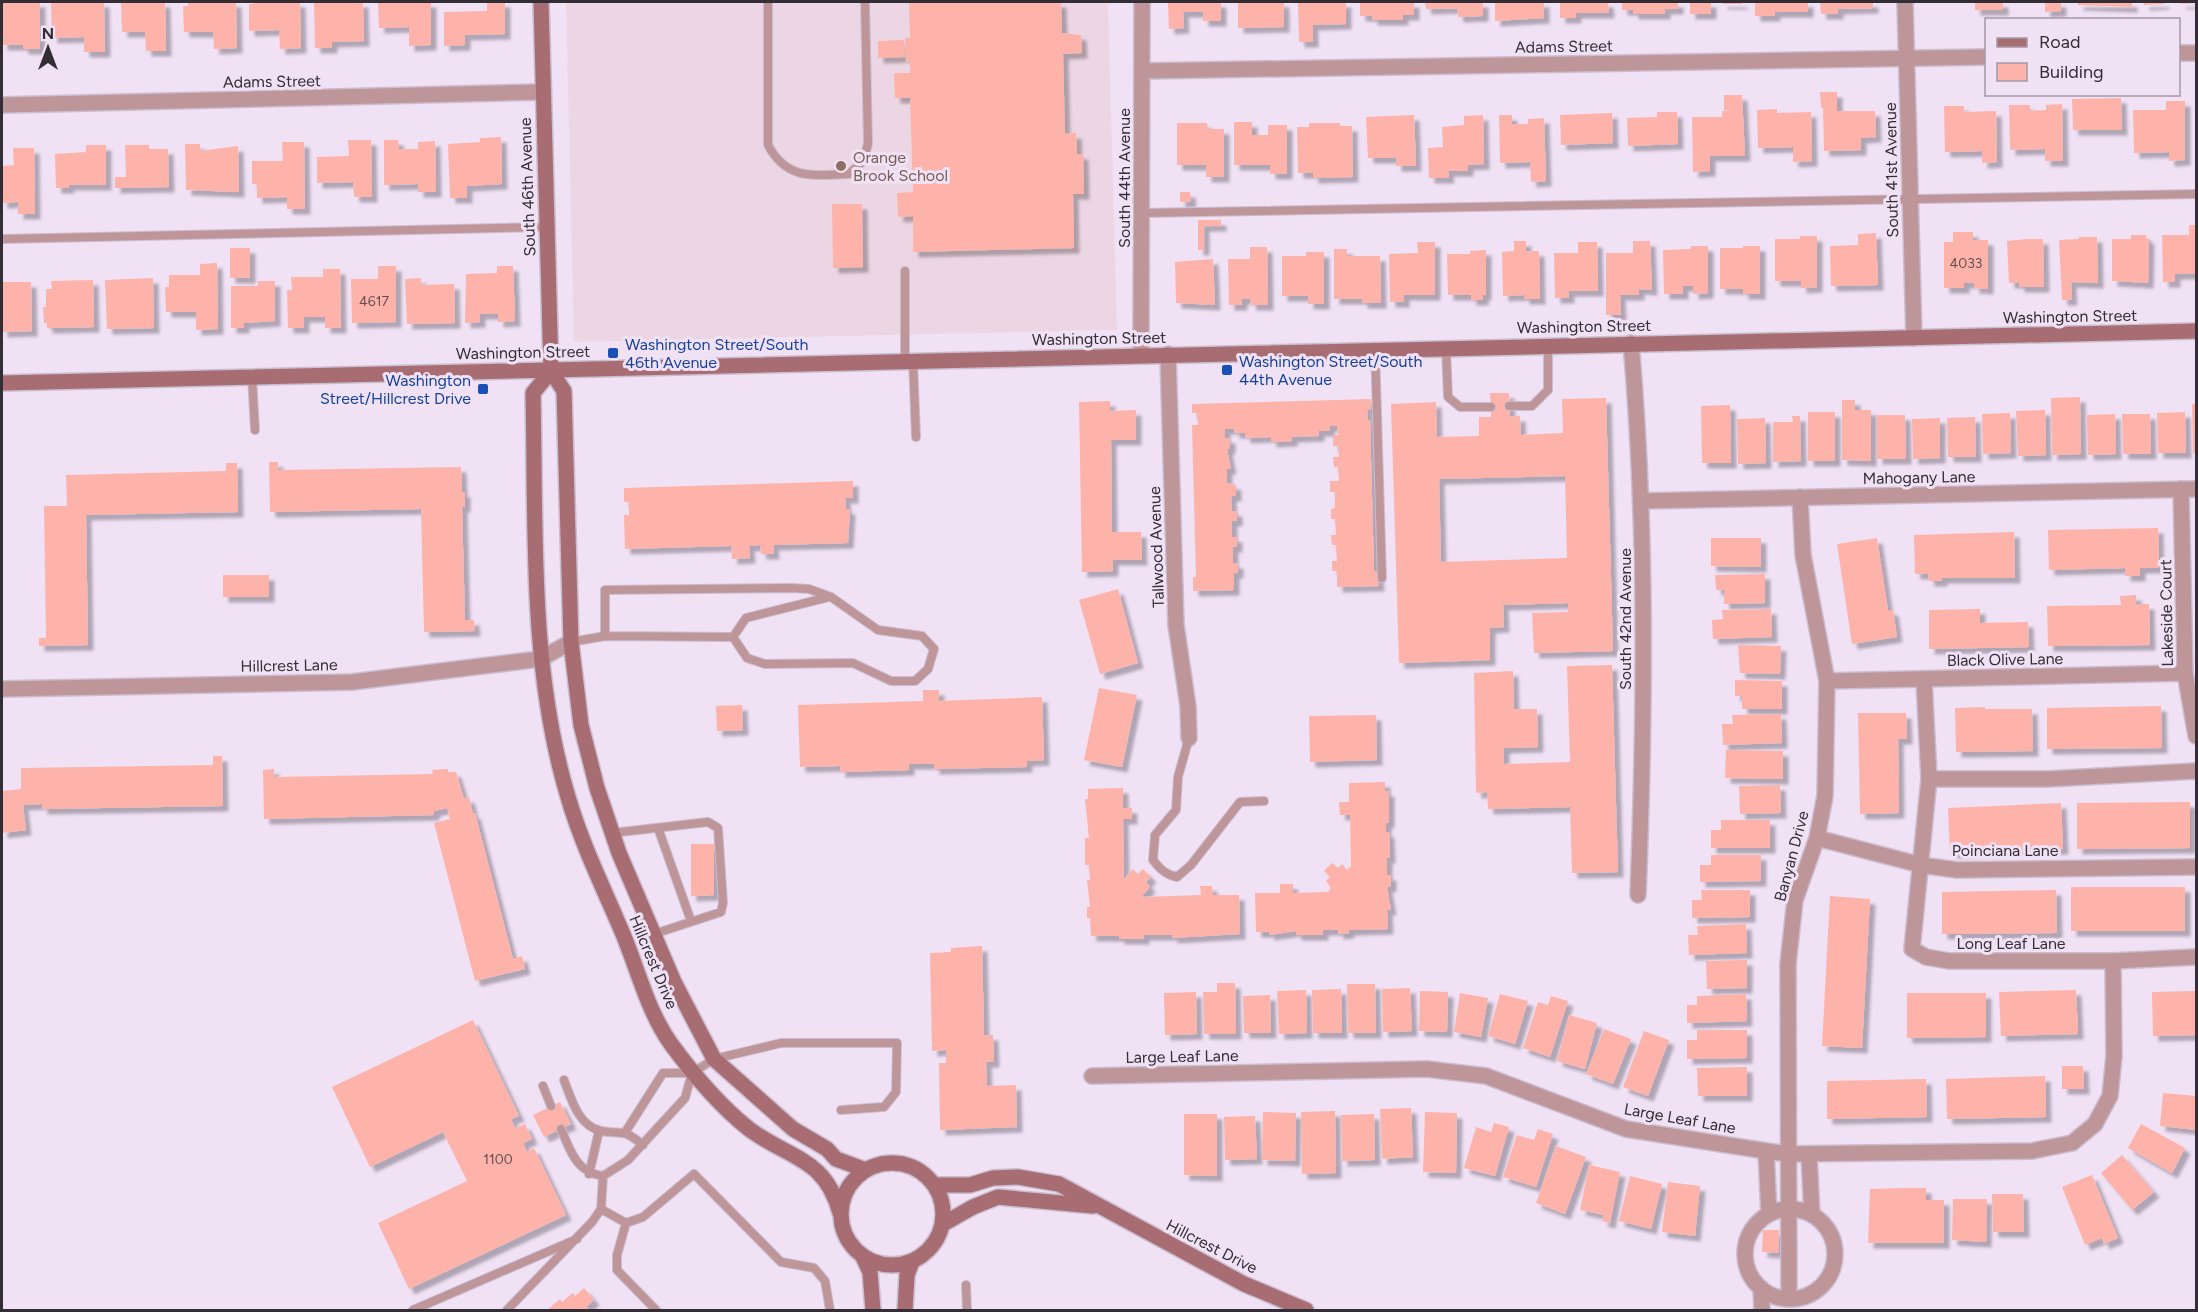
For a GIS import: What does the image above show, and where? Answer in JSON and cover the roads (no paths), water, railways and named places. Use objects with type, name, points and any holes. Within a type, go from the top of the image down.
[{"type":"street","name":"South 46th Avenue","points":[[541,2],[551,371],[564,391],[571,642]]},
{"type":"street","name":"South 44th Avenue","points":[[1141,355],[1142,2]]},
{"type":"street","name":"South 41st Avenue","points":[[1905,2],[1914,338]]},
{"type":"street","points":[[2180,53],[2196,53]]},
{"type":"street","name":"Adams Street","points":[[1143,71],[1985,57]]},
{"type":"street","name":"Adams Street","points":[[2,105],[543,92]]},
{"type":"street","name":"Washington Street","points":[[2,383],[1631,343],[2196,332]]},
{"type":"street","name":"South 42nd Avenue","points":[[1631,343],[1641,501],[1644,753],[1638,895]]},
{"type":"street","name":"Tallwood Avenue","points":[[1168,354],[1176,626],[1188,706],[1189,738]]},
{"type":"street","points":[[540,659],[533,393],[551,371]]},
{"type":"street","name":"Mahogany Lane","points":[[1641,501],[2189,489]]},
{"type":"street","name":"Lakeside Court","points":[[2189,489],[2185,673],[2196,736]]},
{"type":"street","name":"Banyan Drive","points":[[1789,1299],[1788,964],[1795,900],[1817,838],[1825,796],[1827,681],[1803,555],[1800,497]]},
{"type":"street","name":"Hillcrest Lane","points":[[2,689],[352,681],[540,659],[571,642]]},
{"type":"street","name":"Hillcrest Drive","points":[[571,642],[581,725],[597,788],[612,833],[678,991],[714,1059],[793,1129],[827,1149],[836,1159],[866,1170]]},
{"type":"street","name":"Hillcrest Drive","points":[[540,659],[553,735],[568,797],[591,864],[669,1041],[692,1073],[749,1129],[813,1166],[827,1179],[840,1213],[843,1230],[851,1245],[863,1257]]},
{"type":"street","name":"Black Olive Lane","points":[[1827,681],[2185,673]]},
{"type":"street","points":[[1921,865],[1929,779],[1924,679]]},
{"type":"street","points":[[1929,779],[2048,779],[2196,771]]},
{"type":"street","name":"Poinciana Lane","points":[[1817,838],[1921,865],[1957,870],[2196,867]]},
{"type":"street","name":"Long Leaf Lane","points":[[1921,865],[1912,949],[1926,957],[1948,961],[2113,961],[2196,957]]},
{"type":"street","name":"Large Leaf Lane","points":[[1092,1076],[1426,1069],[1486,1076],[1626,1129],[1788,1154],[2032,1151],[2072,1143],[2095,1124],[2110,1096],[2114,1056],[2113,961]]},
{"type":"street","points":[[1766,1151],[1769,1214]]},
{"type":"street","points":[[1809,1154],[1812,1215]]},
{"type":"street","points":[[840,1213],[844,1196],[852,1181],[866,1170],[882,1164],[899,1163],[916,1168],[934,1185],[944,1208],[943,1224],[937,1240],[926,1253],[912,1262],[896,1266],[879,1264],[863,1257]]},
{"type":"street","name":"Hillcrest Drive","points":[[934,1185],[970,1185],[993,1178],[1028,1178],[1059,1184],[1234,1278],[1306,1311]]},
{"type":"street","name":"Hillcrest Drive","points":[[943,1224],[973,1207],[998,1197],[1105,1208]]},
{"type":"street","points":[[1790,1209],[1812,1215],[1828,1231],[1835,1251],[1833,1266],[1827,1279],[1806,1303],[1774,1296],[1761,1288],[1751,1277],[1745,1264],[1745,1249],[1753,1228],[1769,1214],[1790,1209]]},
{"type":"street","points":[[863,1257],[870,1272],[873,1311]]},
{"type":"street","points":[[905,1311],[907,1275],[912,1262]]},
{"type":"street","points":[[1761,1288],[1762,1311]]},
{"type":"lane","points":[[768,2],[768,145],[776,160],[805,175],[849,174],[863,161],[868,144],[865,2]]},
{"type":"lane","points":[[1142,213],[1910,201],[2196,194]]},
{"type":"lane","points":[[2,239],[546,227]]},
{"type":"lane","points":[[905,271],[909,360],[916,437]]},
{"type":"lane","points":[[1509,406],[1532,406],[1548,390],[1548,345]]},
{"type":"lane","points":[[1446,348],[1448,397],[1460,407],[1491,407]]},
{"type":"lane","points":[[1375,349],[1382,578]]},
{"type":"lane","points":[[252,377],[255,430]]},
{"type":"lane","points":[[605,636],[605,590],[792,588],[809,589],[831,597],[878,630],[922,636],[934,649],[928,669],[915,681],[891,681],[853,663],[765,664],[747,658],[733,637]]},
{"type":"lane","points":[[733,637],[746,618],[831,597]]},
{"type":"lane","points":[[571,642],[605,636],[733,637]]},
{"type":"lane","points":[[1189,738],[1178,777],[1176,810],[1155,835],[1153,860],[1161,870],[1170,876],[1177,877],[1191,865],[1240,802],[1264,801]]},
{"type":"lane","points":[[612,833],[708,822],[718,828],[723,903],[720,912],[654,934]]},
{"type":"lane","points":[[658,828],[691,921]]},
{"type":"lane","points":[[626,1131],[663,1073],[692,1073],[714,1059],[781,1043],[897,1043],[896,1092],[884,1107],[841,1110]]},
{"type":"lane","points":[[561,1129],[575,1162],[589,1174],[603,1176],[628,1160],[686,1098],[692,1073]]},
{"type":"lane","points":[[564,1080],[576,1112],[599,1131],[626,1131],[643,1145]]},
{"type":"lane","points":[[543,1086],[551,1106]]},
{"type":"lane","points":[[589,1174],[599,1131]]},
{"type":"lane","points":[[601,1209],[626,1223],[644,1217],[694,1174],[782,1262],[814,1268],[825,1281],[830,1311]]},
{"type":"lane","points":[[507,1311],[577,1239],[601,1209],[603,1176]]},
{"type":"lane","points":[[626,1223],[617,1255],[617,1270],[657,1311]]},
{"type":"lane","points":[[413,1311],[577,1239]]},
{"type":"lane","points":[[966,1285],[967,1311]]},
{"type":"place","name":"Orange Brook School","points":[[841,166]]},
{"type":"place","name":"Washington Street/South 46th Avenue","points":[[613,353]]},
{"type":"place","name":"Washington Street/South 44th Avenue","points":[[1227,370]]},
{"type":"place","name":"Washington Street/Hillcrest Drive","points":[[483,389]]}]
